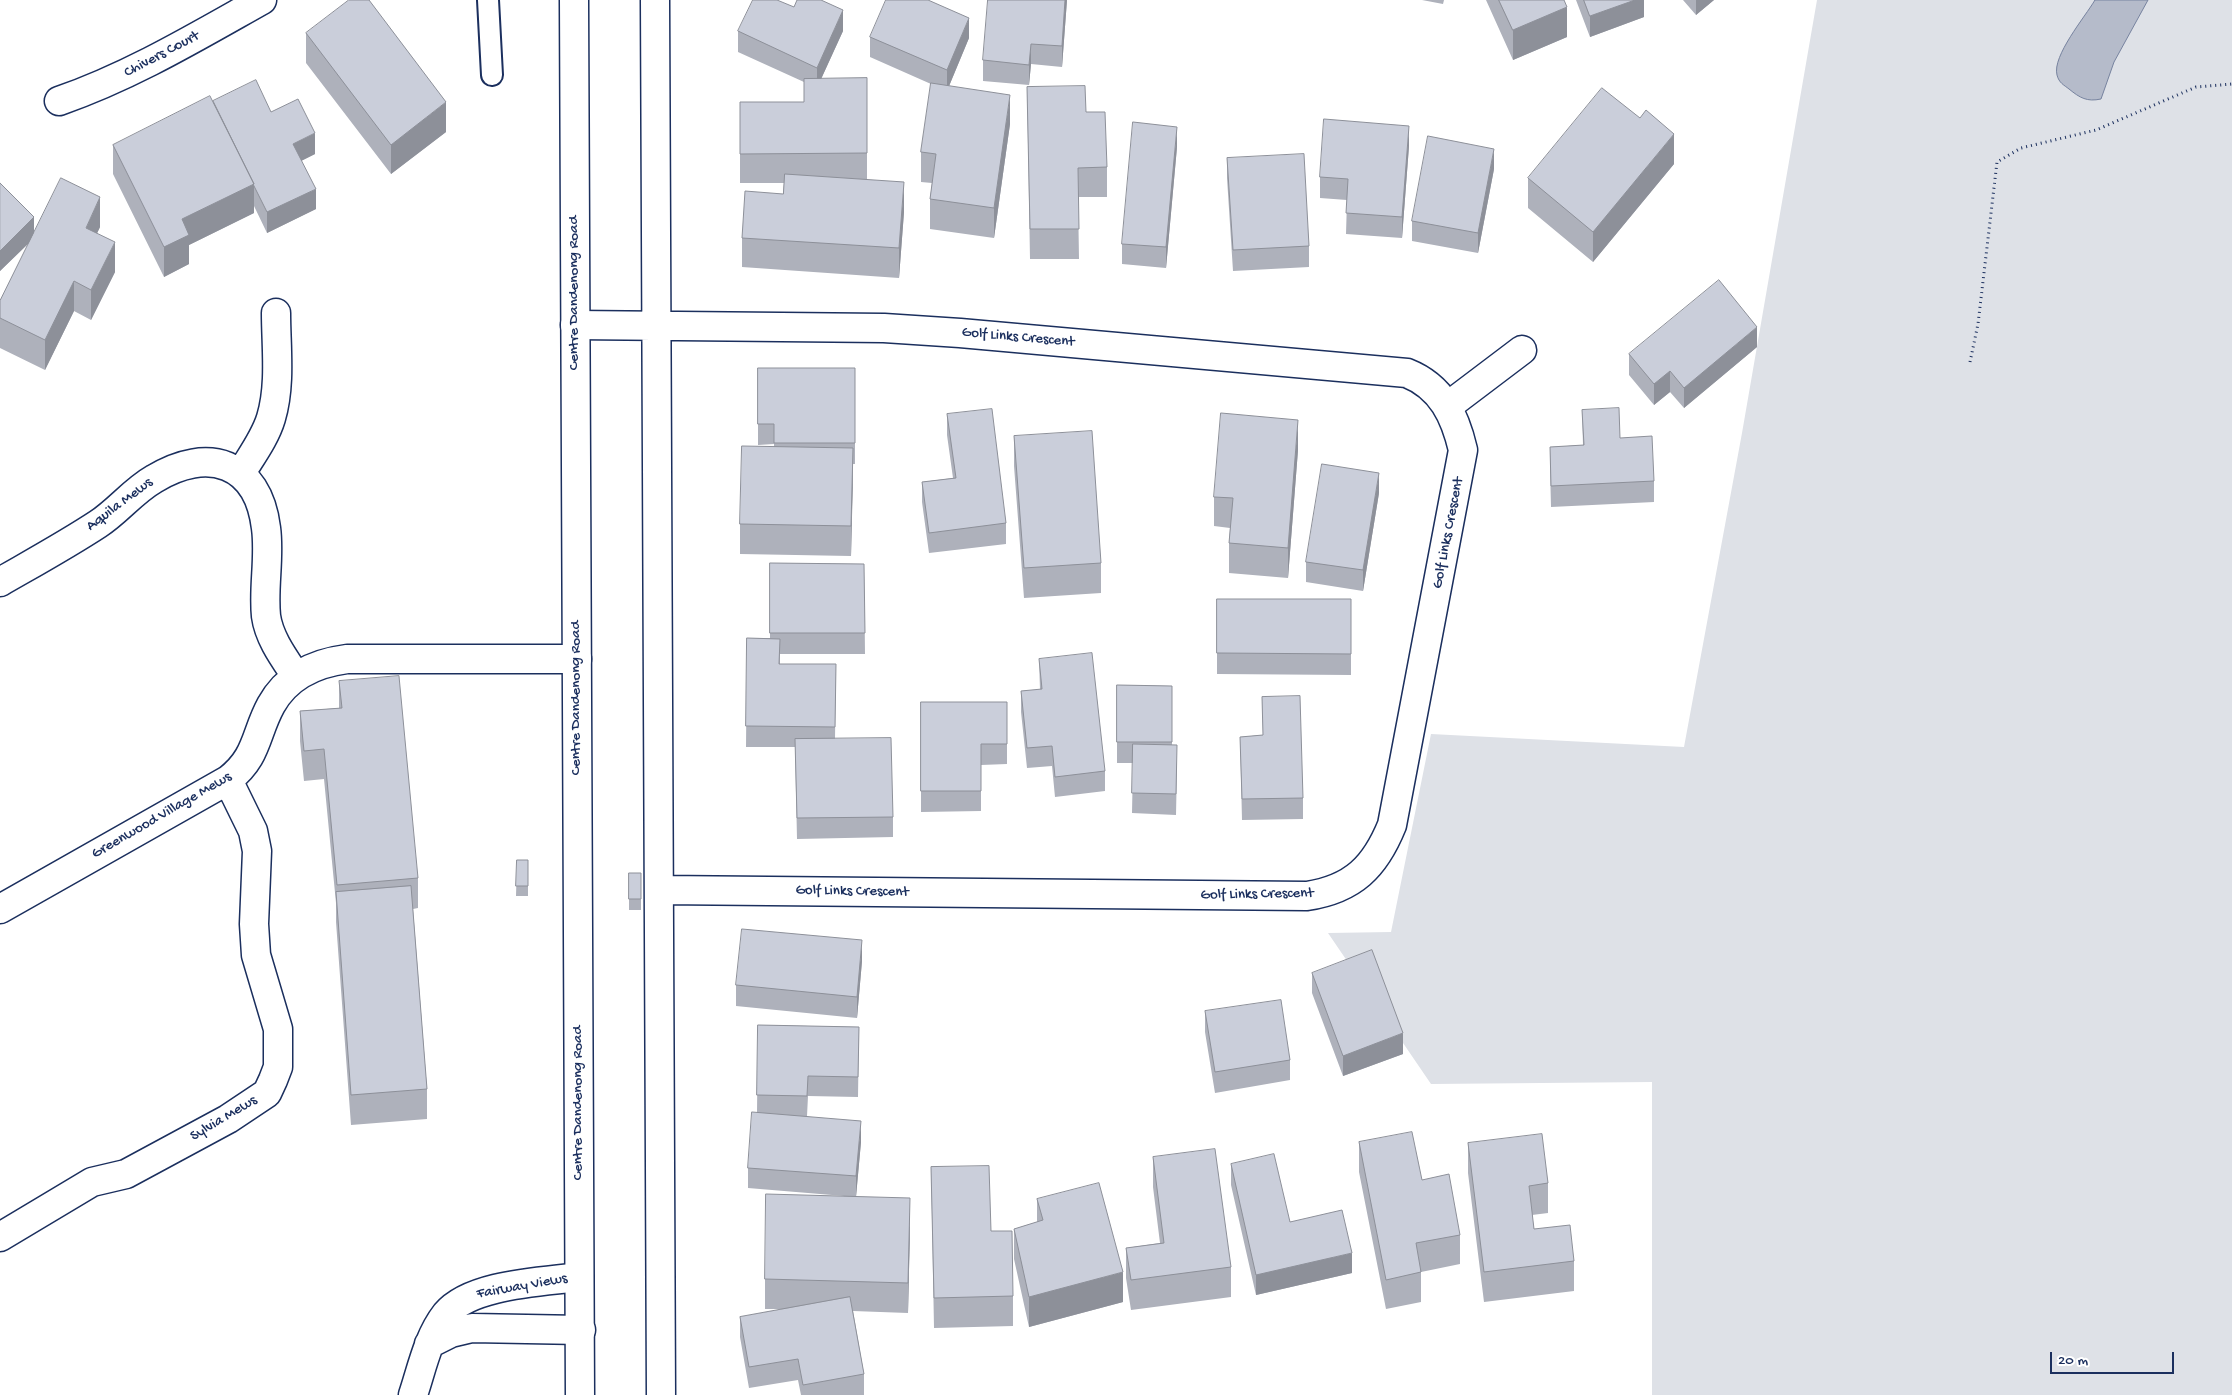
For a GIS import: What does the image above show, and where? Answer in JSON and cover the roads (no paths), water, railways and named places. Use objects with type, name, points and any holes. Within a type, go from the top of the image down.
[{"type":"street","name":"Chivers Court","points":[[59,101],[97,88],[131,73],[262,0]]},
{"type":"street","name":"Centre Dandenong Road","points":[[574,0],[580,1395]]},
{"type":"street","points":[[655,0],[658,326],[661,1395]]},
{"type":"street","points":[[276,312],[276,388],[271,417],[262,440],[241,473],[255,489],[263,505],[267,531],[266,616],[278,648],[296,676]]},
{"type":"street","name":"Golf Links Crescent","points":[[575,325],[884,328],[951,332],[1407,373],[1421,378],[1438,393],[1448,406],[1457,425],[1464,450],[1392,825],[1382,849],[1369,866],[1356,878],[1337,890],[1307,896],[660,890]]},
{"type":"street","points":[[1448,406],[1522,350]]},
{"type":"street","name":"Aquila Mews","points":[[0,582],[100,523],[152,479],[168,471],[189,464],[206,462],[226,466],[241,473]]},
{"type":"street","name":"Greenwood Village Mews","points":[[0,909],[228,780],[242,770],[251,756],[271,705],[296,676],[327,662],[347,659],[577,659]]},
{"type":"street","name":"Sylvia Mews","points":[[0,1237],[92,1182],[126,1174],[228,1119],[266,1093],[273,1080],[278,1067],[278,1030],[256,956],[254,932],[258,852],[253,831],[228,780]]},
{"type":"street","name":"Fairway Views","points":[[414,1395],[429,1344],[446,1314],[462,1300],[481,1292],[579,1277]]},
{"type":"street","points":[[429,1344],[451,1333],[472,1328],[581,1330]]},
{"type":"lane","points":[[488,0],[491,13],[492,75]]},
{"type":"water","points":[[2095,0],[2148,0],[2114,62],[2101,99],[2088,100],[2080,97],[2062,84],[2057,75],[2057,67],[2064,47]]}]
